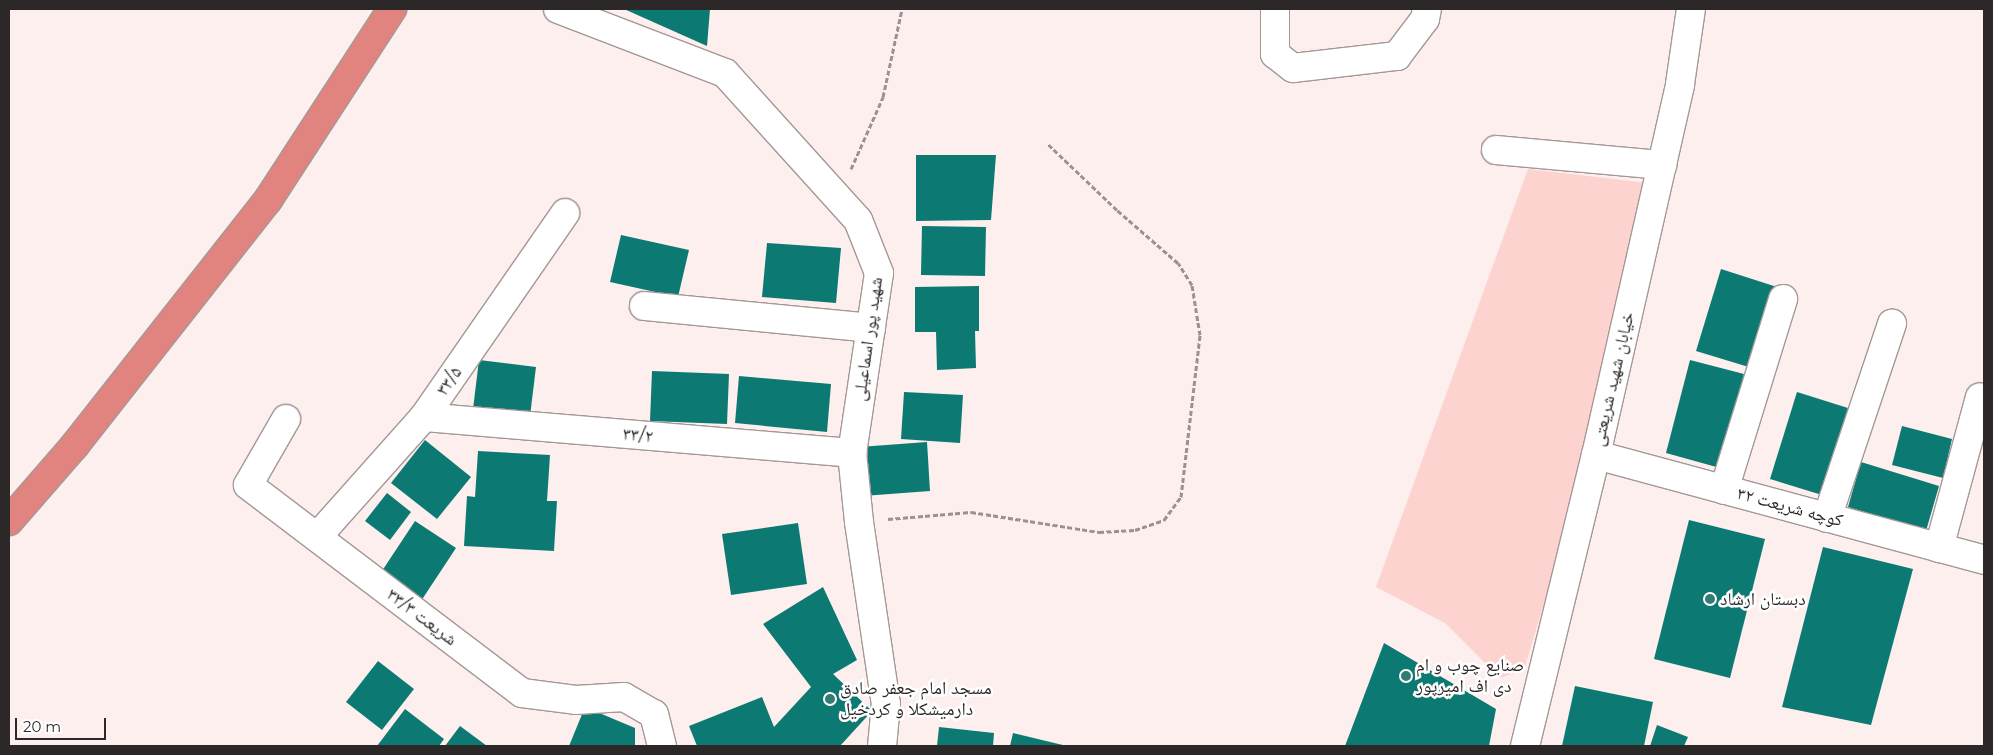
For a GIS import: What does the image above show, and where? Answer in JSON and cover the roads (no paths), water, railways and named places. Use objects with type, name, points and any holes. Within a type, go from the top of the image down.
[{"type":"highway","points":[[9,521],[75,445],[268,200],[392,9]]},
{"type":"street","name":"شهید پور اسماعیلی","points":[[558,9],[725,73],[858,220],[879,273],[852,453],[859,522],[886,704],[882,746]]},
{"type":"street","points":[[1275,9],[1275,54],[1293,68],[1397,56],[1425,20],[1427,9]]},
{"type":"street","name":"خیابان شهید شریعتی","points":[[1525,746],[1596,455],[1662,165],[1680,84],[1691,9]]},
{"type":"street","points":[[1496,150],[1662,165]]},
{"type":"street","name":"۳۳/۵","points":[[317,537],[424,417],[566,213]]},
{"type":"street","points":[[1724,490],[1783,299]]},
{"type":"street","points":[[644,306],[871,328]]},
{"type":"street","points":[[1828,518],[1892,324]]},
{"type":"street","points":[[1939,548],[1980,397]]},
{"type":"street","name":"۳۳/۲","points":[[424,417],[852,453]]},
{"type":"street","name":"شریعت ۳۳/۳","points":[[286,419],[248,485],[522,693],[576,700],[624,697],[654,714],[662,746]]},
{"type":"street","name":"کوچه شریعت ۳۲","points":[[1596,455],[1984,560]]},
{"type":"place","name":"دبستان ارشاد","points":[[1710,599]]},
{"type":"place","name":"صنایع چوب و ام دی اف امیرپور","points":[[1406,676]]},
{"type":"place","name":"مسجد امام جعفر صادق دارمیشکلا و کردخیل","points":[[830,699]]}]
